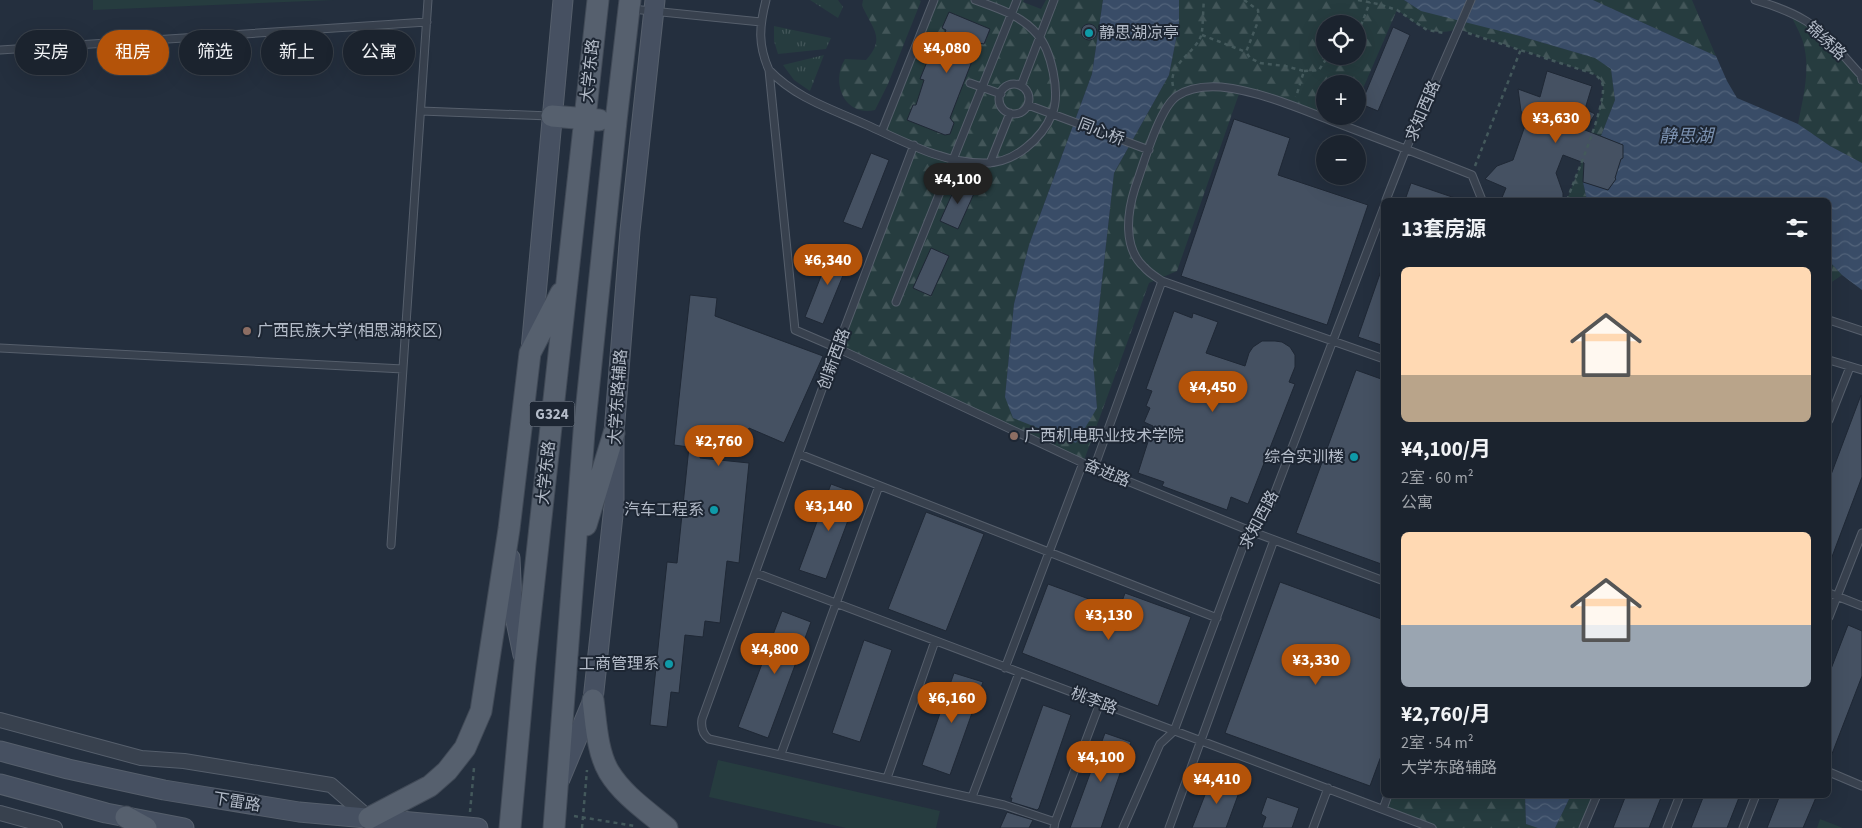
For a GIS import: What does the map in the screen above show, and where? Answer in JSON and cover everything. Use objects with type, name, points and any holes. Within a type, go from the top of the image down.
[{"type":"main road","name":"大学东路","points":[[510,828],[524,663],[598,0]]},
{"type":"main road","name":"大学东路","points":[[554,828],[584,432],[630,4]]},
{"type":"main road","points":[[552,116],[616,121]]},
{"type":"main road","points":[[369,818],[430,786],[447,771],[466,748],[481,711],[509,530],[530,352],[567,283]]},
{"type":"main road","points":[[574,563],[614,433]]},
{"type":"main road","points":[[594,700],[598,740],[608,770],[623,791],[667,828]]},
{"type":"main road","points":[[126,816],[146,828]]},
{"type":"street","points":[[530,352],[562,0]]},
{"type":"street","name":"大学东路辅路","points":[[557,788],[594,700],[614,506],[614,433],[630,231],[654,6]]},
{"type":"street","points":[[509,530],[512,602],[524,663]]},
{"type":"street","points":[[0,720],[141,758],[184,762],[331,785],[369,818]]},
{"type":"street","name":"下雷路","points":[[0,751],[68,769],[164,790],[299,812],[474,828]]},
{"type":"street","points":[[0,784],[126,816],[184,828]]},
{"type":"street","points":[[0,813],[55,828]]},
{"type":"lane","points":[[390,545],[428,0]]},
{"type":"lane","points":[[766,0],[761,22],[760,45],[769,70],[791,90],[914,146],[960,162],[990,163],[1015,156],[1028,147],[1052,113],[1055,88],[1053,71],[1039,36],[1021,19],[976,0]]},
{"type":"lane","points":[[882,131],[934,0]]},
{"type":"lane","points":[[896,302],[1016,0]]},
{"type":"lane","points":[[1021,86],[1054,0]]},
{"type":"lane","name":"求知西路","points":[[1387,198],[1471,0]]},
{"type":"lane","name":"锦绣路","points":[[1756,0],[1806,21],[1821,33],[1862,76]]},
{"type":"lane","points":[[630,4],[761,22]]},
{"type":"lane","points":[[0,50],[427,22]]},
{"type":"lane","name":"奋进路","points":[[769,70],[795,330],[1094,468],[1253,532],[1381,580]]},
{"type":"lane","points":[[970,83],[1001,94]]},
{"type":"lane","points":[[1010,85],[1021,86],[1028,95],[1028,105],[1022,112],[1010,113],[1001,105],[1001,94],[1010,85]]},
{"type":"lane","points":[[1381,358],[1162,281],[1143,267],[1130,242],[1129,214],[1134,193],[1161,119],[1175,97],[1187,90],[1220,87],[1236,90],[1294,106],[1472,175],[1481,198]]},
{"type":"lane","name":"同心桥","points":[[1028,105],[1149,150]]},
{"type":"lane","points":[[421,111],[552,116]]},
{"type":"lane","points":[[990,163],[1010,113]]},
{"type":"lane","name":"创新西路","points":[[781,754],[709,739],[705,736],[702,729],[702,719],[837,348],[914,146]]},
{"type":"lane","name":"求知西路","points":[[1123,828],[1160,744],[1174,731],[1244,544],[1269,508],[1331,341],[1381,215]]},
{"type":"lane","points":[[1094,468],[1162,281]]},
{"type":"lane","points":[[1831,321],[1862,331]]},
{"type":"lane","points":[[0,348],[403,369]]},
{"type":"lane","points":[[1831,361],[1862,370]]},
{"type":"lane","points":[[1831,415],[1850,367]]},
{"type":"lane","points":[[799,454],[1217,618]]},
{"type":"lane","points":[[1005,668],[1083,463]]},
{"type":"lane","points":[[879,486],[781,754],[1004,805],[1054,825],[1100,703]]},
{"type":"lane","points":[[1831,612],[1862,533]]},
{"type":"lane","points":[[1169,828],[1274,540]]},
{"type":"lane","name":"桃李路","points":[[756,573],[1432,828]]},
{"type":"lane","points":[[1831,593],[1862,606]]},
{"type":"lane","points":[[887,778],[935,641]]},
{"type":"lane","points":[[972,798],[1019,673]]},
{"type":"lane","points":[[1831,773],[1862,786]]},
{"type":"lane","points":[[1313,828],[1328,788]]},
{"type":"lane","points":[[1383,809],[1387,798]]},
{"type":"lane","points":[[1583,828],[1596,798]]},
{"type":"lane","points":[[1667,828],[1679,798]]},
{"type":"lane","points":[[1743,828],[1755,798]]},
{"type":"path","points":[[1175,97],[1171,79],[1178,64],[1202,35],[1204,0]]},
{"type":"path","points":[[1244,0],[1258,10],[1259,19],[1246,52]]},
{"type":"path","points":[[1358,0],[1397,10],[1427,30],[1446,34],[1460,26],[1594,74],[1602,82],[1598,113],[1568,198]]},
{"type":"path","points":[[1365,15],[1370,2]]},
{"type":"path","points":[[1202,35],[1246,52],[1250,58],[1260,63],[1285,66],[1304,71],[1319,70],[1322,65]]},
{"type":"path","points":[[1472,175],[1521,49]]},
{"type":"path","points":[[1294,106],[1304,71]]},
{"type":"path","points":[[474,765],[474,828]]},
{"type":"green space","points":[[93,0],[334,0],[93,10]]},
{"type":"green space","points":[[810,0],[838,0],[843,7],[838,18]]},
{"type":"green space","points":[[863,0],[921,1],[888,84],[875,110],[864,111],[848,103],[840,88],[839,78],[845,59],[866,60],[876,45],[875,32],[862,5]]},
{"type":"green space","points":[[934,0],[1024,0],[1023,2],[1041,9],[1046,0],[1103,0],[1092,74],[1029,245],[1014,304],[1005,397],[1097,408],[1093,361],[1114,173],[1169,75],[1179,24],[1179,0],[1404,0],[1412,5],[1596,58],[1611,69],[1615,100],[1601,136],[1623,145],[1623,158],[1615,180],[1608,190],[1583,182],[1587,198],[1568,198],[1599,110],[1603,86],[1600,79],[1594,74],[1458,29],[1440,32],[1432,31],[1418,25],[1397,10],[1366,82],[1366,75],[1316,75],[1316,116],[1240,91],[1177,271],[1149,283],[1083,463],[837,348],[914,146],[882,131]],"holes":[[[949,12],[988,28],[990,31],[984,44],[979,43],[950,118],[954,123],[950,134],[945,135],[907,120],[913,105],[916,105],[924,80],[920,78],[931,52],[936,54],[946,30],[942,28]],[[958,181],[958,229],[940,221]],[[931,248],[949,256],[931,296],[913,287]]]},
{"type":"green space","points":[[1593,0],[1692,0],[1716,56]]},
{"type":"green space","points":[[1790,13],[1821,33],[1862,80],[1862,163],[1830,146],[1798,124],[1805,83],[1806,62],[1803,42]]},
{"type":"green space","points":[[774,26],[831,38],[826,49],[778,54],[774,41]]},
{"type":"green space","points":[[824,55],[810,91],[794,80],[783,65]]},
{"type":"green space","points":[[1831,263],[1842,275],[1831,283]]},
{"type":"green space","points":[[718,760],[940,811],[936,828],[846,828],[709,797]]},
{"type":"green space","points":[[1387,798],[1525,798],[1526,824],[1538,828],[1432,828],[1383,809]]},
{"type":"green space","points":[[1570,798],[1596,798],[1583,828],[1555,828]]},
{"type":"green space","points":[[1820,819],[1843,828],[1817,828]]},
{"type":"water","points":[[1103,0],[1179,0],[1179,24],[1169,75],[1114,173],[1093,361],[1097,408],[1076,443],[1013,418],[1005,397],[1014,304],[1029,245],[1092,74]]},
{"type":"water","name":"静思湖","points":[[1404,0],[1593,0],[1716,56],[1737,98],[1798,124],[1830,146],[1862,163],[1862,290],[1842,275],[1831,263],[1831,198],[1587,198],[1583,182],[1608,190],[1616,179],[1621,159],[1623,158],[1623,145],[1601,136],[1615,100],[1611,69],[1595,58],[1520,36],[1421,11]]},
{"type":"water","points":[[1525,798],[1570,798],[1555,828],[1538,828],[1526,824]]},
{"type":"building","points":[[949,12],[990,29],[984,44],[979,43],[950,118],[954,123],[950,134],[945,135],[907,120],[913,105],[916,105],[924,80],[920,79],[931,52],[936,54],[946,30],[942,28]]},
{"type":"building","name":"静思湖凉亭","points":[[1086,24],[1092,24],[1097,29],[1095,38],[1086,40],[1081,35],[1081,29]]},
{"type":"building","points":[[1393,27],[1410,35],[1378,111],[1366,106],[1366,92]]},
{"type":"building","points":[[1547,71],[1592,86],[1585,109],[1595,114],[1585,130],[1623,145],[1623,158],[1621,159],[1616,179],[1608,190],[1583,182],[1584,163],[1563,155],[1556,173],[1563,198],[1502,198],[1506,188],[1485,179],[1497,166],[1513,160],[1527,120],[1521,111],[1518,89],[1540,97]]},
{"type":"building","points":[[1234,119],[1290,138],[1278,175],[1368,205],[1327,325],[1181,276]]},
{"type":"building","points":[[871,153],[889,160],[862,229],[843,222]]},
{"type":"building","points":[[958,181],[976,189],[958,229],[940,221]]},
{"type":"building","points":[[1411,183],[1455,198],[1406,198]]},
{"type":"building","points":[[832,248],[851,256],[823,324],[805,317]]},
{"type":"building","points":[[931,248],[949,256],[931,296],[913,288]]},
{"type":"building","points":[[1381,271],[1381,345],[1358,337]]},
{"type":"building","points":[[690,295],[717,298],[715,316],[823,356],[784,443],[749,428],[744,438],[703,435],[700,458],[749,463],[739,563],[727,561],[720,623],[705,621],[703,637],[685,635],[679,693],[671,692],[667,727],[650,725],[667,562],[677,563],[689,447],[674,445]]},
{"type":"building","points":[[1174,311],[1192,318],[1193,313],[1218,322],[1206,353],[1245,366],[1253,347],[1262,341],[1275,341],[1282,342],[1290,347],[1295,355],[1295,367],[1289,382],[1295,384],[1248,504],[1231,497],[1227,510],[1162,486],[1164,482],[1138,473],[1153,426],[1144,422],[1150,408],[1146,406],[1152,391],[1146,389]]},
{"type":"building","name":"综合实训楼","points":[[1356,370],[1381,379],[1381,564],[1296,533]]},
{"type":"building","points":[[1861,395],[1862,477],[1831,559],[1831,475]]},
{"type":"building","points":[[831,484],[858,494],[826,579],[799,570]]},
{"type":"building","points":[[926,512],[984,534],[946,631],[888,609]]},
{"type":"building","points":[[1280,582],[1381,619],[1381,756],[1370,786],[1225,733]]},
{"type":"building","points":[[1048,584],[1119,610],[1125,593],[1191,617],[1158,706],[1022,653]]},
{"type":"building","points":[[782,611],[811,622],[768,738],[738,727]]},
{"type":"building","points":[[1848,625],[1862,631],[1862,676],[1831,756],[1831,669]]},
{"type":"building","points":[[864,640],[892,650],[860,742],[832,733]]},
{"type":"building","points":[[954,673],[983,682],[950,775],[922,765]]},
{"type":"building","points":[[1043,705],[1071,715],[1037,810],[1011,802],[1012,798],[1010,798]]},
{"type":"building","points":[[1105,733],[1131,742],[1101,828],[1070,828]]},
{"type":"building","points":[[1212,777],[1241,787],[1226,828],[1192,828]]},
{"type":"building","points":[[1267,797],[1299,808],[1292,828],[1262,828],[1266,817],[1261,814]]},
{"type":"building","points":[[1625,798],[1661,798],[1649,828],[1613,828]]},
{"type":"building","points":[[1703,798],[1739,798],[1727,828],[1691,828]]},
{"type":"building","points":[[1779,798],[1816,798],[1803,828],[1767,828]]},
{"type":"building","points":[[1007,812],[1033,820],[1029,828],[1000,828]]},
{"type":"place","name":"静思湖凉亭","points":[[1089,33]]},
{"type":"place","name":"广西民族大学(相思湖校区)","points":[[247,331]]},
{"type":"place","name":"广西机电职业技术学院","points":[[1014,436]]},
{"type":"place","name":"综合实训楼","points":[[1354,457]]},
{"type":"place","name":"汽车工程系","points":[[714,510]]},
{"type":"place","name":"工商管理系","points":[[669,664]]}]
